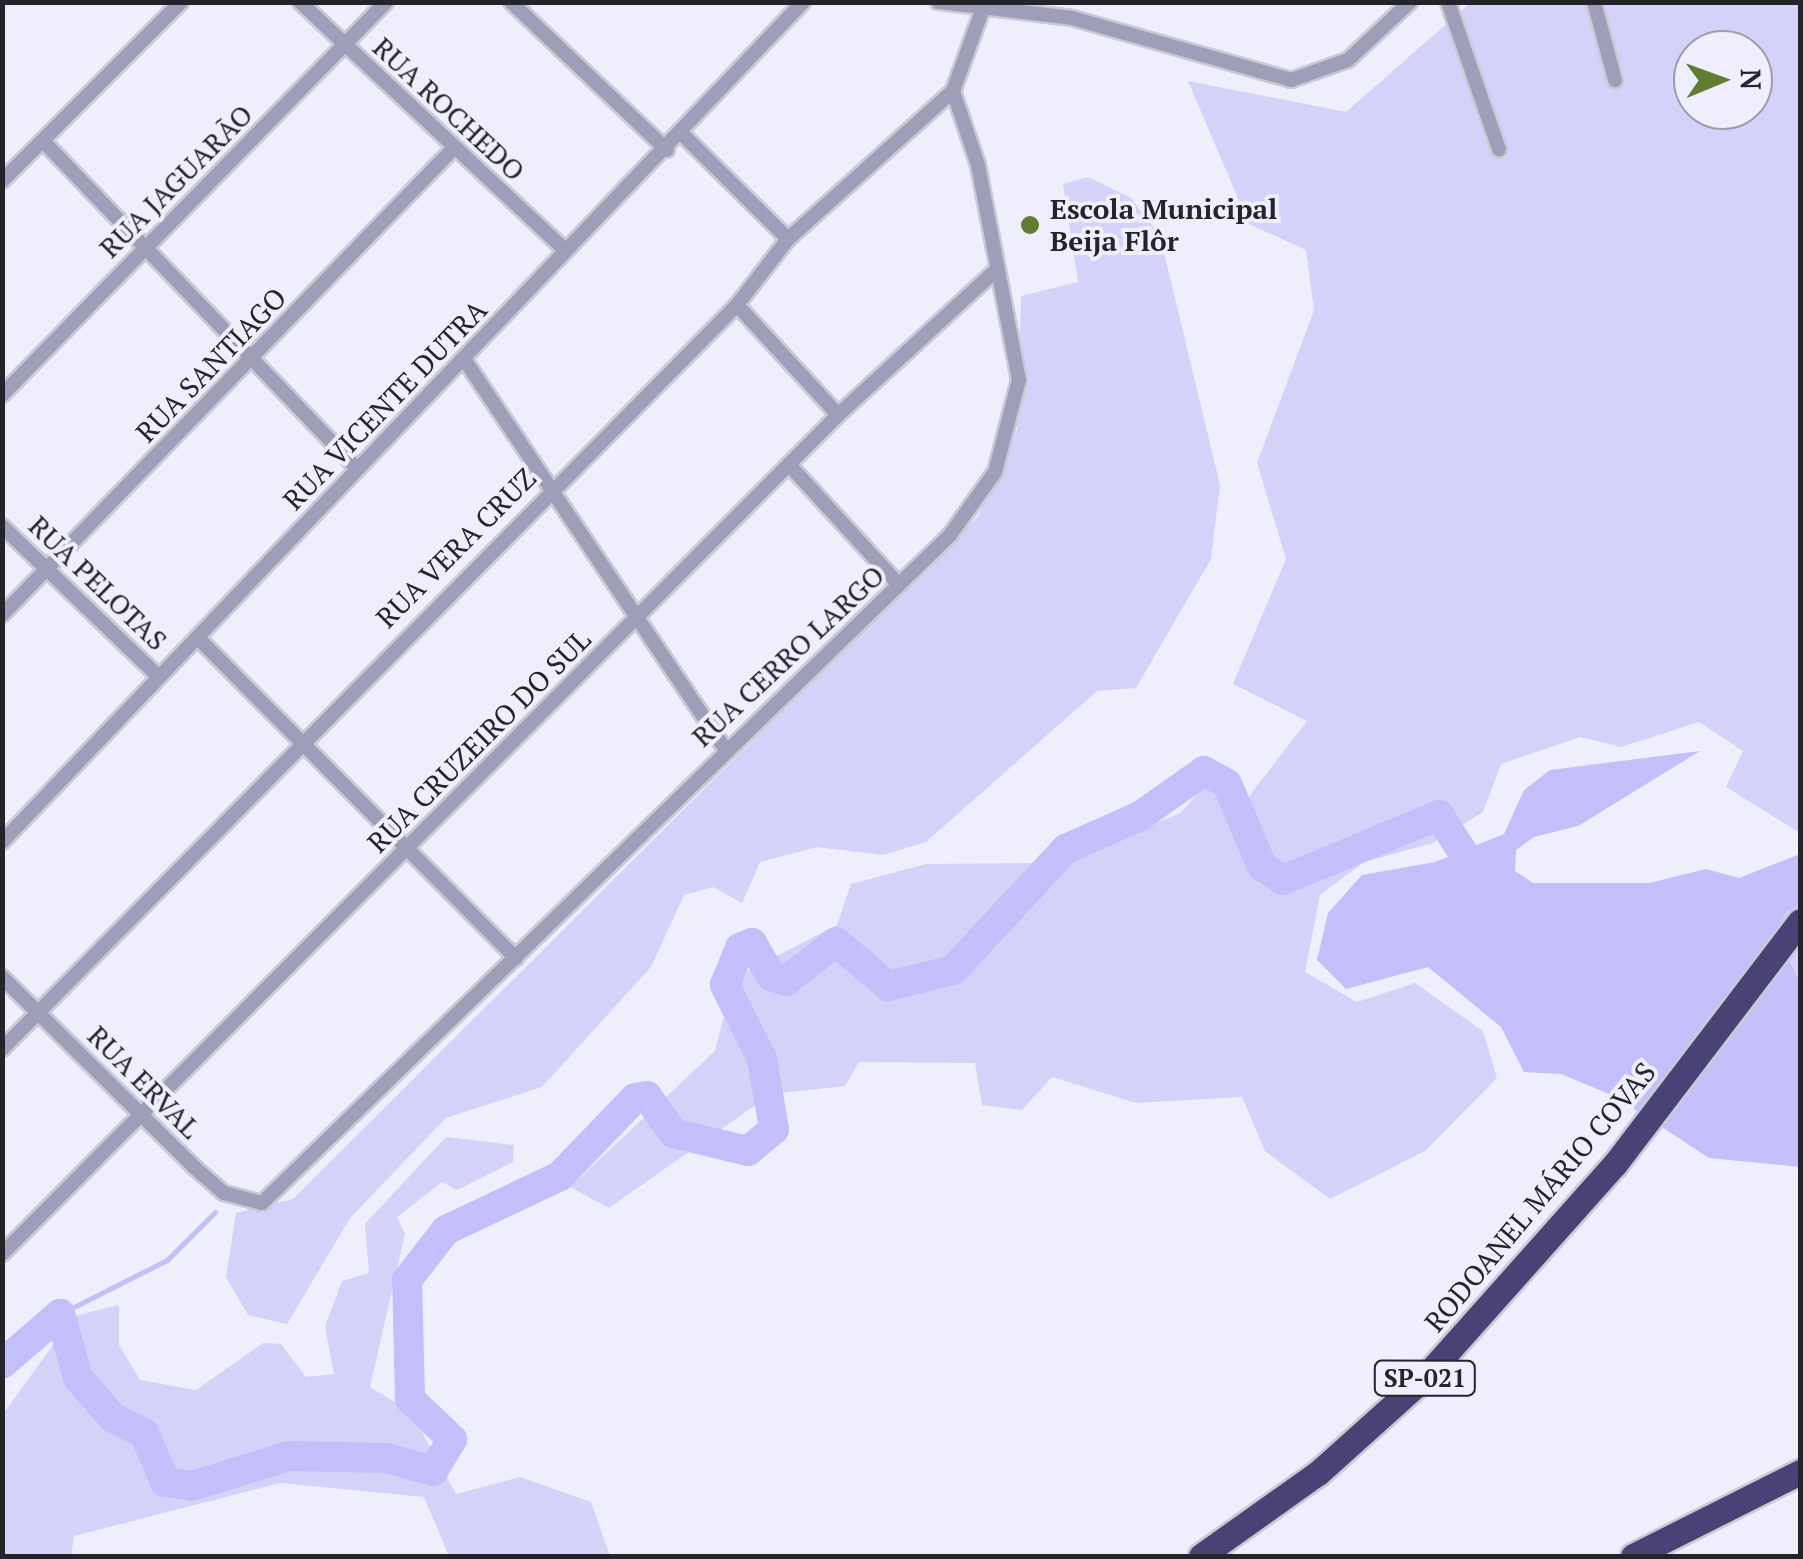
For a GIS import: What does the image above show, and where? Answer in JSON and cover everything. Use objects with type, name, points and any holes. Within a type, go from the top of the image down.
[{"type":"highway","name":"RODOANEL MÁRIO COVAS","points":[[1201,1556],[1318,1473],[1425,1378],[1615,1164],[1800,921]]},
{"type":"highway","points":[[1633,1556],[1800,1472]]},
{"type":"street","points":[[2,180],[180,2]]},
{"type":"street","name":"RUA ROCHEDO","points":[[300,2],[565,250]]},
{"type":"street","name":"RUA JAGUARÃO","points":[[2,395],[386,2]]},
{"type":"street","points":[[511,2],[667,150]]},
{"type":"street","name":"RUA VICENTE DUTRA","points":[[2,842],[565,250],[667,150],[803,2]]},
{"type":"street","points":[[938,2],[1072,18],[1291,80],[1348,60],[1410,2]]},
{"type":"street","points":[[1448,2],[1499,148]]},
{"type":"street","points":[[1594,2],[1615,80]]},
{"type":"street","points":[[953,91],[982,8]]},
{"type":"street","name":"RUA VERA CRUZ","points":[[2,1049],[298,740],[738,305],[788,238],[953,91]]},
{"type":"street","name":"RUA CERRO LARGO","points":[[262,1202],[516,958],[726,748],[899,585],[975,506],[1013,422],[1019,380],[953,91]]},
{"type":"street","points":[[682,134],[788,238]]},
{"type":"street","points":[[44,142],[358,468]]},
{"type":"street","name":"RUA SANTIAGO","points":[[2,615],[453,149]]},
{"type":"street","name":"RUA CRUZEIRO DO SUL","points":[[2,1254],[144,1118],[407,848],[791,467],[838,415],[996,270]]},
{"type":"street","points":[[738,305],[838,415]]},
{"type":"street","points":[[464,359],[555,485],[726,748]]},
{"type":"street","points":[[791,467],[899,585]]},
{"type":"street","name":"RUA PELOTAS","points":[[2,526],[158,676]]},
{"type":"street","points":[[198,638],[516,958]]},
{"type":"street","name":"RUA ERVAL","points":[[2,977],[224,1193],[262,1202]]},
{"type":"shaded area","points":[[1470,3],[1800,3],[1800,833],[1726,787],[1743,751],[1699,722],[1621,747],[1580,737],[1501,764],[1483,812],[1433,843],[1364,862],[1320,895],[1305,972],[1357,1002],[1415,983],[1483,1031],[1497,1078],[1425,1151],[1330,1199],[1265,1151],[1242,1097],[1136,1103],[1052,1077],[1022,1110],[982,1105],[975,1063],[859,1062],[845,1086],[771,1094],[609,1208],[570,1187],[715,1051],[734,978],[837,925],[851,884],[926,864],[1055,863],[1181,813],[1207,782],[1247,799],[1307,721],[1233,684],[1286,559],[1257,463],[1314,310],[1306,250],[1249,224],[1188,81],[1346,112]]},
{"type":"shaded area","points":[[1088,177],[1131,198],[1160,236],[1220,485],[1211,559],[1136,688],[1097,691],[926,842],[883,855],[817,847],[760,862],[742,903],[713,887],[684,895],[651,967],[542,1087],[446,1118],[350,1218],[287,1324],[248,1315],[226,1277],[236,1213],[293,1199],[978,516],[1017,430],[1021,296],[1078,282],[1063,184]]},
{"type":"shaded area","points":[[1700,751],[1578,826],[1534,837],[1516,850],[1515,871],[1533,883],[1649,883],[1706,869],[1739,878],[1800,854],[1800,906],[1787,911],[1775,932],[1800,982],[1800,1167],[1709,1158],[1616,1097],[1561,1074],[1524,1072],[1501,1027],[1428,967],[1346,989],[1317,960],[1328,913],[1362,875],[1435,862],[1504,834],[1524,790],[1550,770]]},
{"type":"shaded area","points":[[1800,906],[1800,982],[1775,932],[1787,911]]},
{"type":"shaded area","points":[[446,1137],[514,1145],[513,1162],[457,1190],[442,1182],[397,1217],[405,1234],[370,1387],[410,1411],[456,1494],[520,1477],[591,1502],[610,1556],[449,1556],[424,1497],[280,1483],[74,1536],[71,1556],[3,1556],[3,1414],[74,1316],[119,1305],[119,1345],[140,1380],[196,1390],[263,1343],[281,1344],[306,1377],[334,1374],[325,1327],[342,1281],[369,1273],[365,1224]]},
{"type":"waterway","points":[[2,1364],[60,1314],[78,1378],[113,1418],[144,1433],[165,1482],[192,1486],[289,1456],[387,1458],[433,1471],[452,1439],[410,1399],[407,1280],[446,1230],[560,1176],[635,1098],[647,1096],[673,1133],[748,1151],[774,1129],[762,1059],[725,985],[740,948],[752,943],[771,976],[786,981],[836,942],[888,986],[953,970],[1066,849],[1140,816],[1204,771],[1227,784],[1262,866],[1283,880],[1439,815],[1481,881]]},
{"type":"waterway","points":[[60,1314],[167,1260],[215,1212]]},
{"type":"place","name":"Escola Municipal Beija Flôr","points":[[1030,225]]}]
